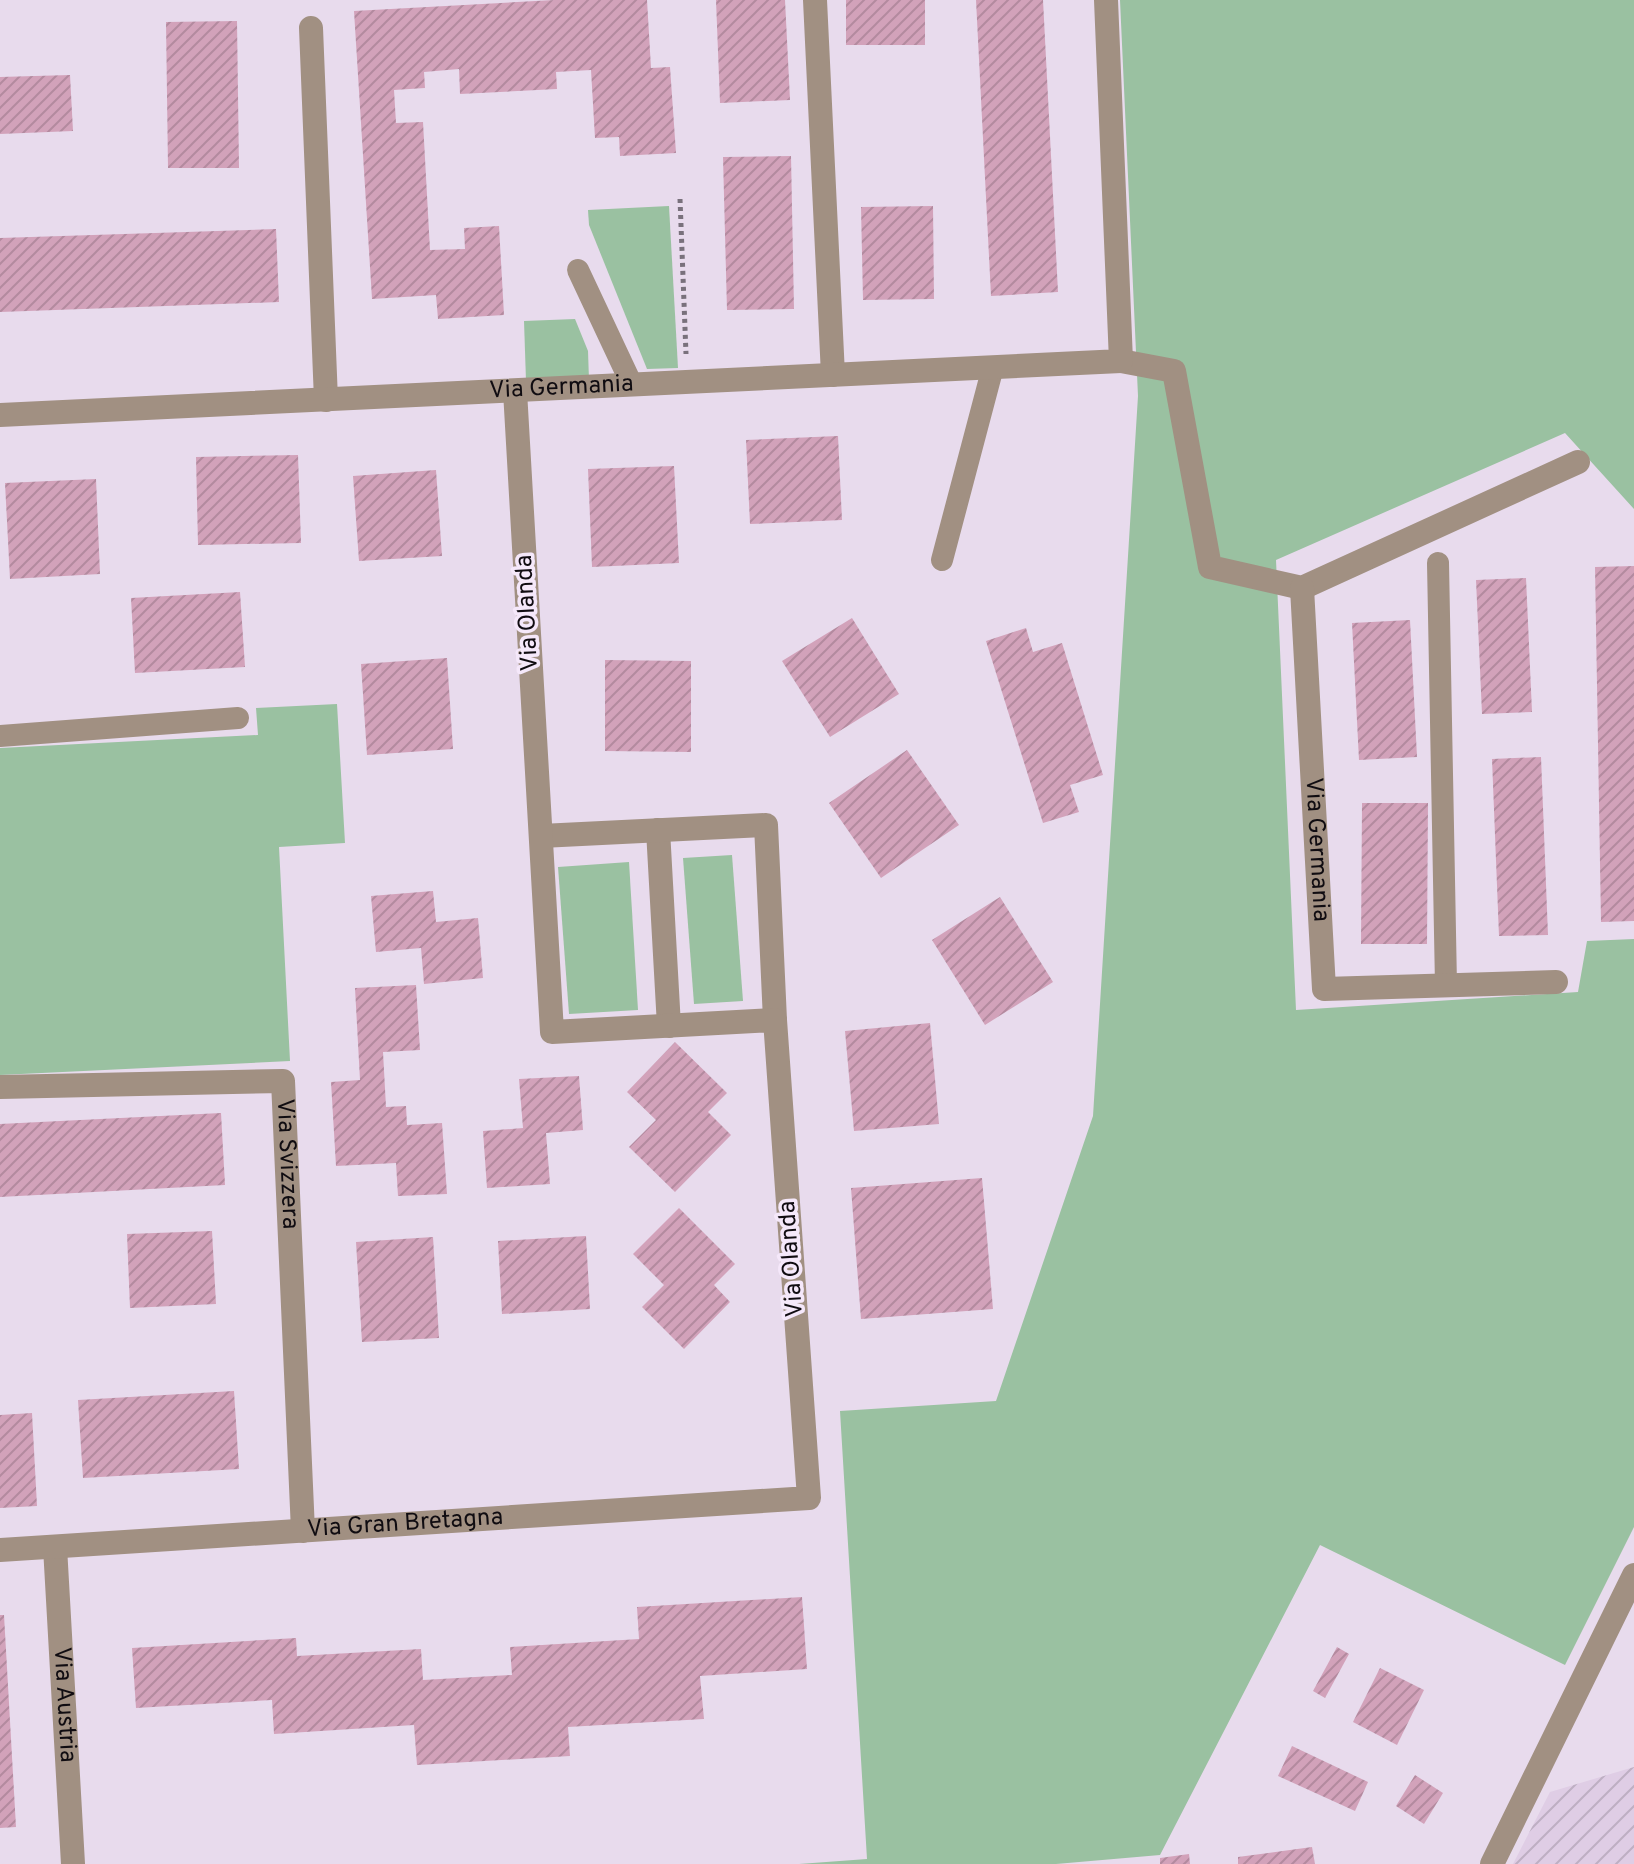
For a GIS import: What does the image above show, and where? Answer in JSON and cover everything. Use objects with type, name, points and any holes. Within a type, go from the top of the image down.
[{"type":"street","points":[[815,0],[833,375]]},
{"type":"street","points":[[1106,0],[1121,361]]},
{"type":"street","points":[[311,28],[326,400]]},
{"type":"street","name":"Via Germania","points":[[0,415],[1121,361],[1174,371],[1210,567],[1302,588],[1324,989],[1556,982]]},
{"type":"street","name":"Via Olanda","points":[[515,391],[552,1032],[775,1020]]},
{"type":"street","points":[[1302,588],[1578,462]]},
{"type":"street","name":"Via Olanda","points":[[541,836],[766,825],[775,1020],[809,1498]]},
{"type":"street","points":[[658,830],[669,1026]]},
{"type":"street","name":"Via Svizzera","points":[[0,1087],[283,1081],[303,1531]]},
{"type":"street","name":"Via Gran Bretagna","points":[[0,1550],[809,1498]]},
{"type":"street","name":"Via Austria","points":[[55,1547],[73,1864]]},
{"type":"street","points":[[1492,1864],[1634,1575]]},
{"type":"lane","points":[[578,270],[632,385]]},
{"type":"lane","points":[[942,560],[993,367]]},
{"type":"lane","points":[[1438,563],[1446,985]]},
{"type":"lane","points":[[0,736],[238,718]]},
{"type":"path","points":[[680,199],[687,382]]},
{"type":"shaded area","points":[[1634,1767],[1634,1864],[1513,1864],[1550,1792]]},
{"type":"green space","points":[[1120,0],[1634,0],[1634,509],[1565,433],[1276,560],[1296,1010],[1578,992],[1587,941],[1634,939],[1634,1527],[1565,1665],[1320,1545],[1160,1855],[1056,1864],[799,1864],[867,1859],[840,1411],[996,1401],[1093,1116],[1138,396]]},
{"type":"green space","points":[[669,206],[678,368],[647,369],[589,225],[588,210]]},
{"type":"green space","points":[[575,319],[588,351],[589,380],[526,381],[524,321]]},
{"type":"green space","points":[[337,704],[345,843],[279,847],[290,1061],[0,1075],[0,748],[258,735],[256,708]]},
{"type":"green space","points":[[732,855],[743,1001],[694,1004],[683,858]]},
{"type":"green space","points":[[629,862],[638,1010],[569,1014],[558,867]]},
{"type":"building","points":[[554,0],[647,0],[651,68],[670,67],[676,153],[620,156],[619,137],[595,138],[591,70],[556,72],[557,89],[460,94],[459,69],[424,72],[425,88],[394,90],[396,123],[423,122],[430,250],[465,249],[464,228],[499,226],[504,315],[438,319],[436,295],[372,299],[354,11]]},
{"type":"building","points":[[716,0],[785,0],[790,100],[720,103]]},
{"type":"building","points":[[846,0],[925,0],[925,45],[846,45]]},
{"type":"building","points":[[976,0],[1043,0],[1058,292],[991,296]]},
{"type":"building","points":[[237,21],[239,168],[168,168],[166,22]]},
{"type":"building","points":[[70,75],[73,131],[0,134],[0,77]]},
{"type":"building","points":[[791,156],[794,309],[727,310],[723,157]]},
{"type":"building","points":[[933,206],[934,299],[863,300],[861,207]]},
{"type":"building","points":[[276,229],[279,302],[0,312],[0,238]]},
{"type":"building","points":[[838,436],[842,520],[750,524],[746,440]]},
{"type":"building","points":[[298,455],[301,543],[198,545],[196,457]]},
{"type":"building","points":[[674,466],[679,563],[592,567],[588,469]]},
{"type":"building","points":[[436,470],[442,556],[359,561],[353,476]]},
{"type":"building","points":[[96,479],[100,574],[10,579],[5,483]]},
{"type":"building","points":[[1634,566],[1634,921],[1601,922],[1595,567]]},
{"type":"building","points":[[1526,578],[1532,712],[1482,714],[1476,580]]},
{"type":"building","points":[[240,592],[245,667],[135,673],[131,598]]},
{"type":"building","points":[[852,618],[899,694],[830,737],[782,661]]},
{"type":"building","points":[[1410,620],[1417,757],[1359,760],[1352,623]]},
{"type":"building","points":[[1026,628],[1033,652],[1062,643],[1103,775],[1070,785],[1079,812],[1043,823],[986,641]]},
{"type":"building","points":[[447,658],[453,749],[367,755],[361,664]]},
{"type":"building","points":[[605,660],[691,661],[691,752],[605,751]]},
{"type":"building","points":[[907,750],[959,825],[881,878],[829,803]]},
{"type":"building","points":[[1541,757],[1548,935],[1499,936],[1492,759]]},
{"type":"building","points":[[1362,803],[1428,803],[1427,944],[1361,944]]},
{"type":"building","points":[[433,891],[436,922],[478,918],[483,978],[424,984],[421,948],[376,952],[371,896]]},
{"type":"building","points":[[1000,897],[1053,982],[985,1025],[932,940]]},
{"type":"building","points":[[416,985],[420,1050],[383,1052],[386,1107],[406,1106],[407,1125],[442,1123],[447,1194],[398,1196],[396,1163],[336,1166],[331,1082],[360,1080],[355,988]]},
{"type":"building","points":[[930,1023],[939,1124],[854,1131],[845,1031]]},
{"type":"building","points":[[675,1042],[727,1093],[708,1112],[731,1135],[675,1192],[629,1147],[656,1120],[627,1092]]},
{"type":"building","points":[[579,1076],[583,1130],[546,1133],[550,1184],[487,1188],[483,1131],[523,1128],[519,1079]]},
{"type":"building","points":[[221,1113],[225,1185],[0,1197],[0,1124]]},
{"type":"building","points":[[982,1178],[993,1309],[861,1319],[851,1188]]},
{"type":"building","points":[[679,1208],[735,1264],[714,1285],[730,1302],[684,1349],[642,1307],[664,1285],[633,1254]]},
{"type":"building","points":[[212,1231],[216,1304],[130,1308],[127,1234]]},
{"type":"building","points":[[586,1236],[590,1309],[502,1314],[498,1241]]},
{"type":"building","points":[[433,1237],[439,1338],[362,1342],[356,1242]]},
{"type":"building","points":[[234,1391],[239,1469],[83,1478],[78,1400]]},
{"type":"building","points":[[32,1413],[37,1506],[0,1508],[0,1415]]},
{"type":"building","points":[[802,1597],[807,1669],[700,1676],[704,1719],[568,1727],[570,1756],[417,1765],[414,1725],[274,1734],[272,1700],[136,1708],[132,1648],[296,1638],[297,1656],[421,1649],[423,1680],[512,1675],[510,1647],[639,1639],[637,1607]]},
{"type":"building","points":[[0,1615],[4,1615],[16,1827],[0,1828]]},
{"type":"building","points":[[1337,1647],[1349,1654],[1325,1698],[1313,1691]]},
{"type":"building","points":[[1380,1668],[1424,1690],[1397,1745],[1353,1722]]},
{"type":"building","points":[[1292,1746],[1368,1782],[1355,1811],[1278,1776]]},
{"type":"building","points":[[1415,1775],[1443,1793],[1424,1824],[1396,1806]]},
{"type":"building","points":[[1312,1847],[1315,1864],[1238,1864],[1238,1857]]},
{"type":"building","points":[[1189,1854],[1190,1864],[1160,1864],[1160,1858]]}]
